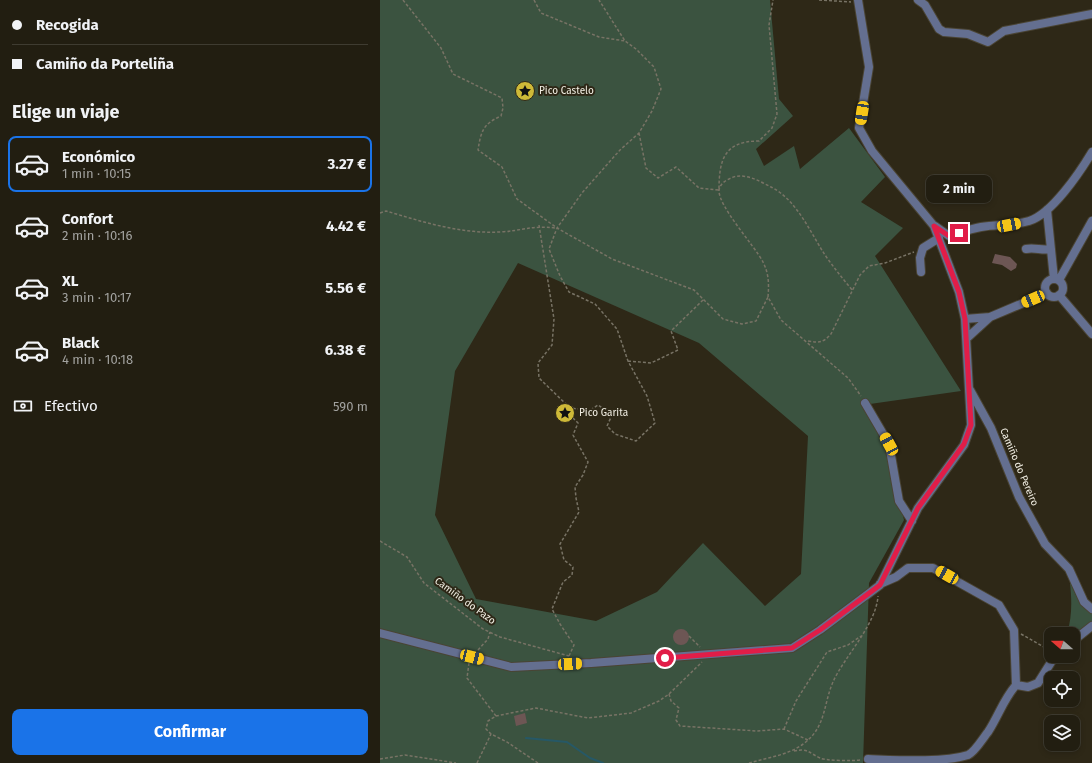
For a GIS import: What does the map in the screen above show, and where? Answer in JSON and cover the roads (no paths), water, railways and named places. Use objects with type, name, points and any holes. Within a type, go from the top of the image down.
[{"type":"street","points":[[918,0],[925,5],[938,28],[944,32],[968,34],[988,42],[1004,30],[1092,14]]},
{"type":"street","points":[[860,1],[869,67],[859,128],[872,151],[934,226],[949,236],[981,227],[1009,225],[1031,220],[1047,210],[1083,168],[1092,152]]},
{"type":"street","points":[[965,319],[990,317],[1047,293],[1054,296],[1059,294],[1063,287],[1057,280],[1051,249],[1047,210]]},
{"type":"street","points":[[1047,293],[1045,288],[1047,282],[1057,280],[1092,221]]},
{"type":"street","points":[[880,585],[918,508],[964,444],[971,425],[965,319],[959,292],[934,226]]},
{"type":"street","points":[[922,272],[920,258],[923,248],[939,238]]},
{"type":"street","points":[[1026,249],[1034,247],[1046,250],[1051,249]]},
{"type":"street","points":[[1059,294],[1092,334]]},
{"type":"street","points":[[967,338],[990,317]]},
{"type":"street","name":"Camiño do Pereiro","points":[[970,388],[991,428],[1018,496],[1045,544],[1069,569],[1084,602],[1092,609]]},
{"type":"street","points":[[865,403],[889,444],[899,501],[912,521]]},
{"type":"street","points":[[380,633],[511,667],[570,660],[709,655],[792,648],[820,630],[880,585],[896,577],[908,568],[934,568],[999,605],[1014,630],[1016,685],[1005,698],[999,713],[988,732],[970,755],[947,762],[868,759]]},
{"type":"street","points":[[1080,635],[1092,626]]},
{"type":"street","points":[[1016,685],[1028,688],[1038,683],[1051,663]]},
{"type":"waterway","points":[[526,738],[567,742],[590,758],[603,763]]},
{"type":"place","name":"Pico Castelo","points":[[525,91]]},
{"type":"place","name":"Pico Garita","points":[[565,413]]}]
